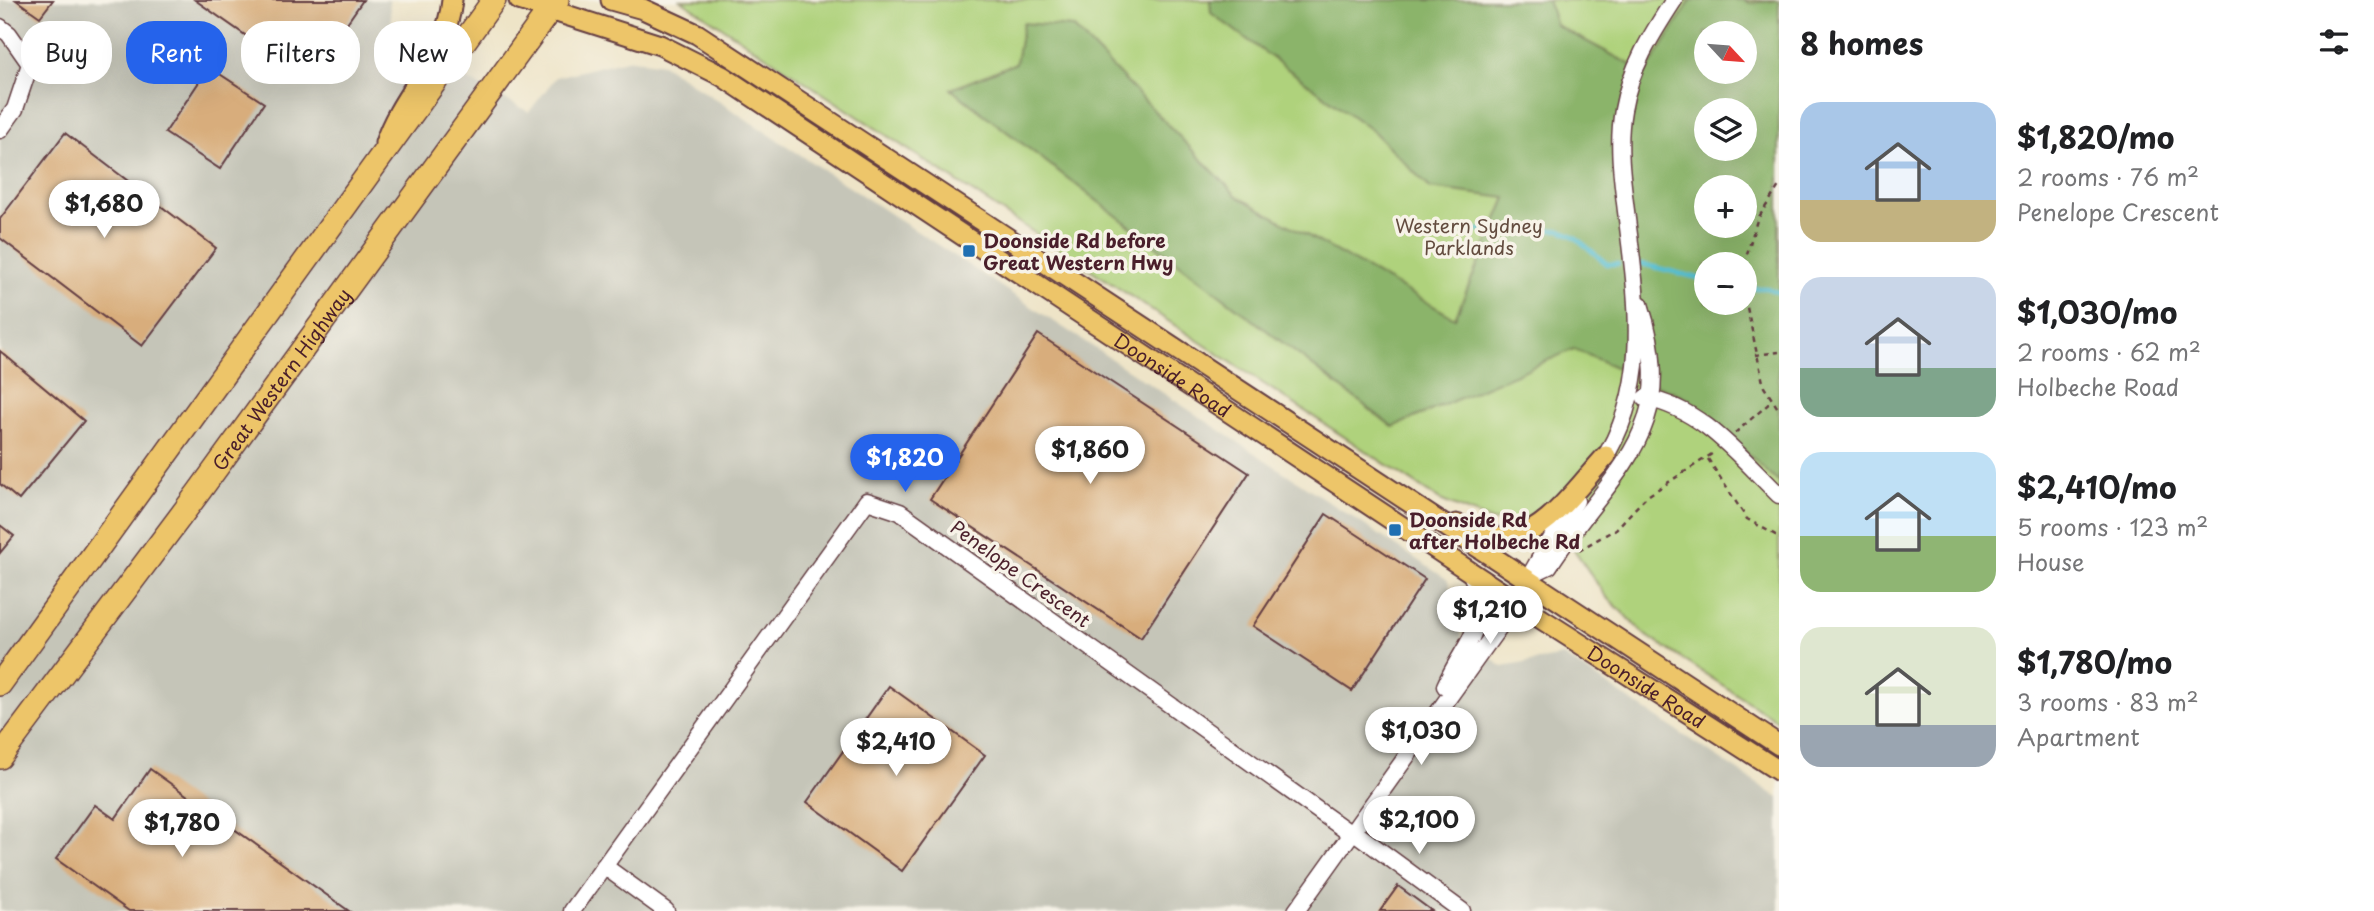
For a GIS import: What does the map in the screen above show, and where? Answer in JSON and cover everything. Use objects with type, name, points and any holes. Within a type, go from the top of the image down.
[{"type":"highway","points":[[0,684],[495,0]]},
{"type":"highway","name":"Great Western Highway","points":[[0,757],[198,493],[553,5]]},
{"type":"main road","points":[[382,154],[397,113],[438,50],[452,0]]},
{"type":"main road","name":"Doonside Road","points":[[519,0],[553,5],[660,45],[722,76],[1470,571],[1779,771]]},
{"type":"main road","name":"Doonside Road","points":[[611,0],[636,4],[697,34],[1435,517],[1532,577],[1779,745]]},
{"type":"main road","points":[[1435,517],[1496,537],[1521,536],[1540,525],[1606,456]]},
{"type":"street","points":[[1296,911],[1516,601],[1532,577],[1537,558],[1551,534],[1618,436],[1632,396],[1635,288],[1622,176],[1623,110],[1639,58],[1674,0]]},
{"type":"street","points":[[0,27],[9,34],[30,64],[15,109],[0,130]]},
{"type":"street","points":[[1532,577],[1549,566],[1635,447],[1648,422],[1653,399],[1654,362],[1648,330],[1635,288]]},
{"type":"street","points":[[1632,396],[1653,399],[1681,409],[1707,425],[1779,495]]},
{"type":"street","name":"Penelope Crescent","points":[[572,911],[867,501],[900,512],[1352,833]]},
{"type":"street","points":[[1435,715],[1446,682],[1472,640],[1476,628],[1479,599],[1470,571]]},
{"type":"street","points":[[1352,833],[1462,911]]},
{"type":"street","points":[[604,866],[666,911]]},
{"type":"path","points":[[1748,252],[1757,220],[1779,186]]},
{"type":"path","points":[[1748,315],[1764,387],[1779,410]]},
{"type":"path","points":[[1755,355],[1779,352]]},
{"type":"path","points":[[1574,552],[1616,528],[1646,497],[1708,459],[1748,419],[1772,401]]},
{"type":"path","points":[[1708,459],[1747,519],[1779,537]]},
{"type":"shaded area","points":[[0,0],[389,0],[391,21],[374,21],[374,84],[472,84],[472,82],[529,112],[556,77],[631,59],[662,64],[1448,580],[1462,638],[1503,667],[1563,656],[1779,798],[1779,911],[0,911]]},
{"type":"green space","name":"Western Sydney Parklands","points":[[681,0],[1779,0],[1779,722],[1644,634],[1605,595],[1573,548],[1547,531],[1492,521],[1440,500]]},
{"type":"green space","points":[[1210,0],[1548,0],[1556,25],[1646,73],[1691,0],[1744,0],[1750,3],[1779,0],[1779,483],[1689,399],[1574,349],[1393,427],[951,89],[1016,63],[1023,23],[1073,27],[1237,196],[1455,318],[1506,198],[1430,188],[1374,132],[1211,13]]},
{"type":"building","points":[[16,0],[53,0],[40,17]]},
{"type":"building","points":[[195,0],[363,0],[348,21],[241,21],[241,32]]},
{"type":"building","points":[[227,79],[264,103],[220,169],[165,133],[198,84],[227,84]]},
{"type":"building","points":[[65,133],[216,248],[142,346],[0,238],[0,219]]},
{"type":"building","points":[[1038,334],[1249,473],[1141,638],[930,499]]},
{"type":"building","points":[[0,351],[84,421],[19,500],[0,484]]},
{"type":"building","points":[[1326,514],[1425,579],[1352,691],[1253,626]]},
{"type":"building","points":[[0,525],[14,536],[0,553]]},
{"type":"building","points":[[889,686],[985,755],[902,871],[807,802]]},
{"type":"building","points":[[150,769],[349,911],[129,911],[56,859],[95,805],[115,819]]},
{"type":"building","points":[[1398,886],[1432,911],[1380,911]]},
{"type":"waterway","points":[[1469,230],[1561,230],[1575,237],[1607,264],[1618,264]]},
{"type":"waterway","points":[[1642,264],[1694,277]]},
{"type":"waterway","points":[[1757,288],[1767,288],[1779,293]]},
{"type":"place","name":"Doonside Rd before Great Western Hwy","points":[[969,251]]},
{"type":"place","name":"Doonside Rd after Holbeche Rd","points":[[1395,530]]}]
